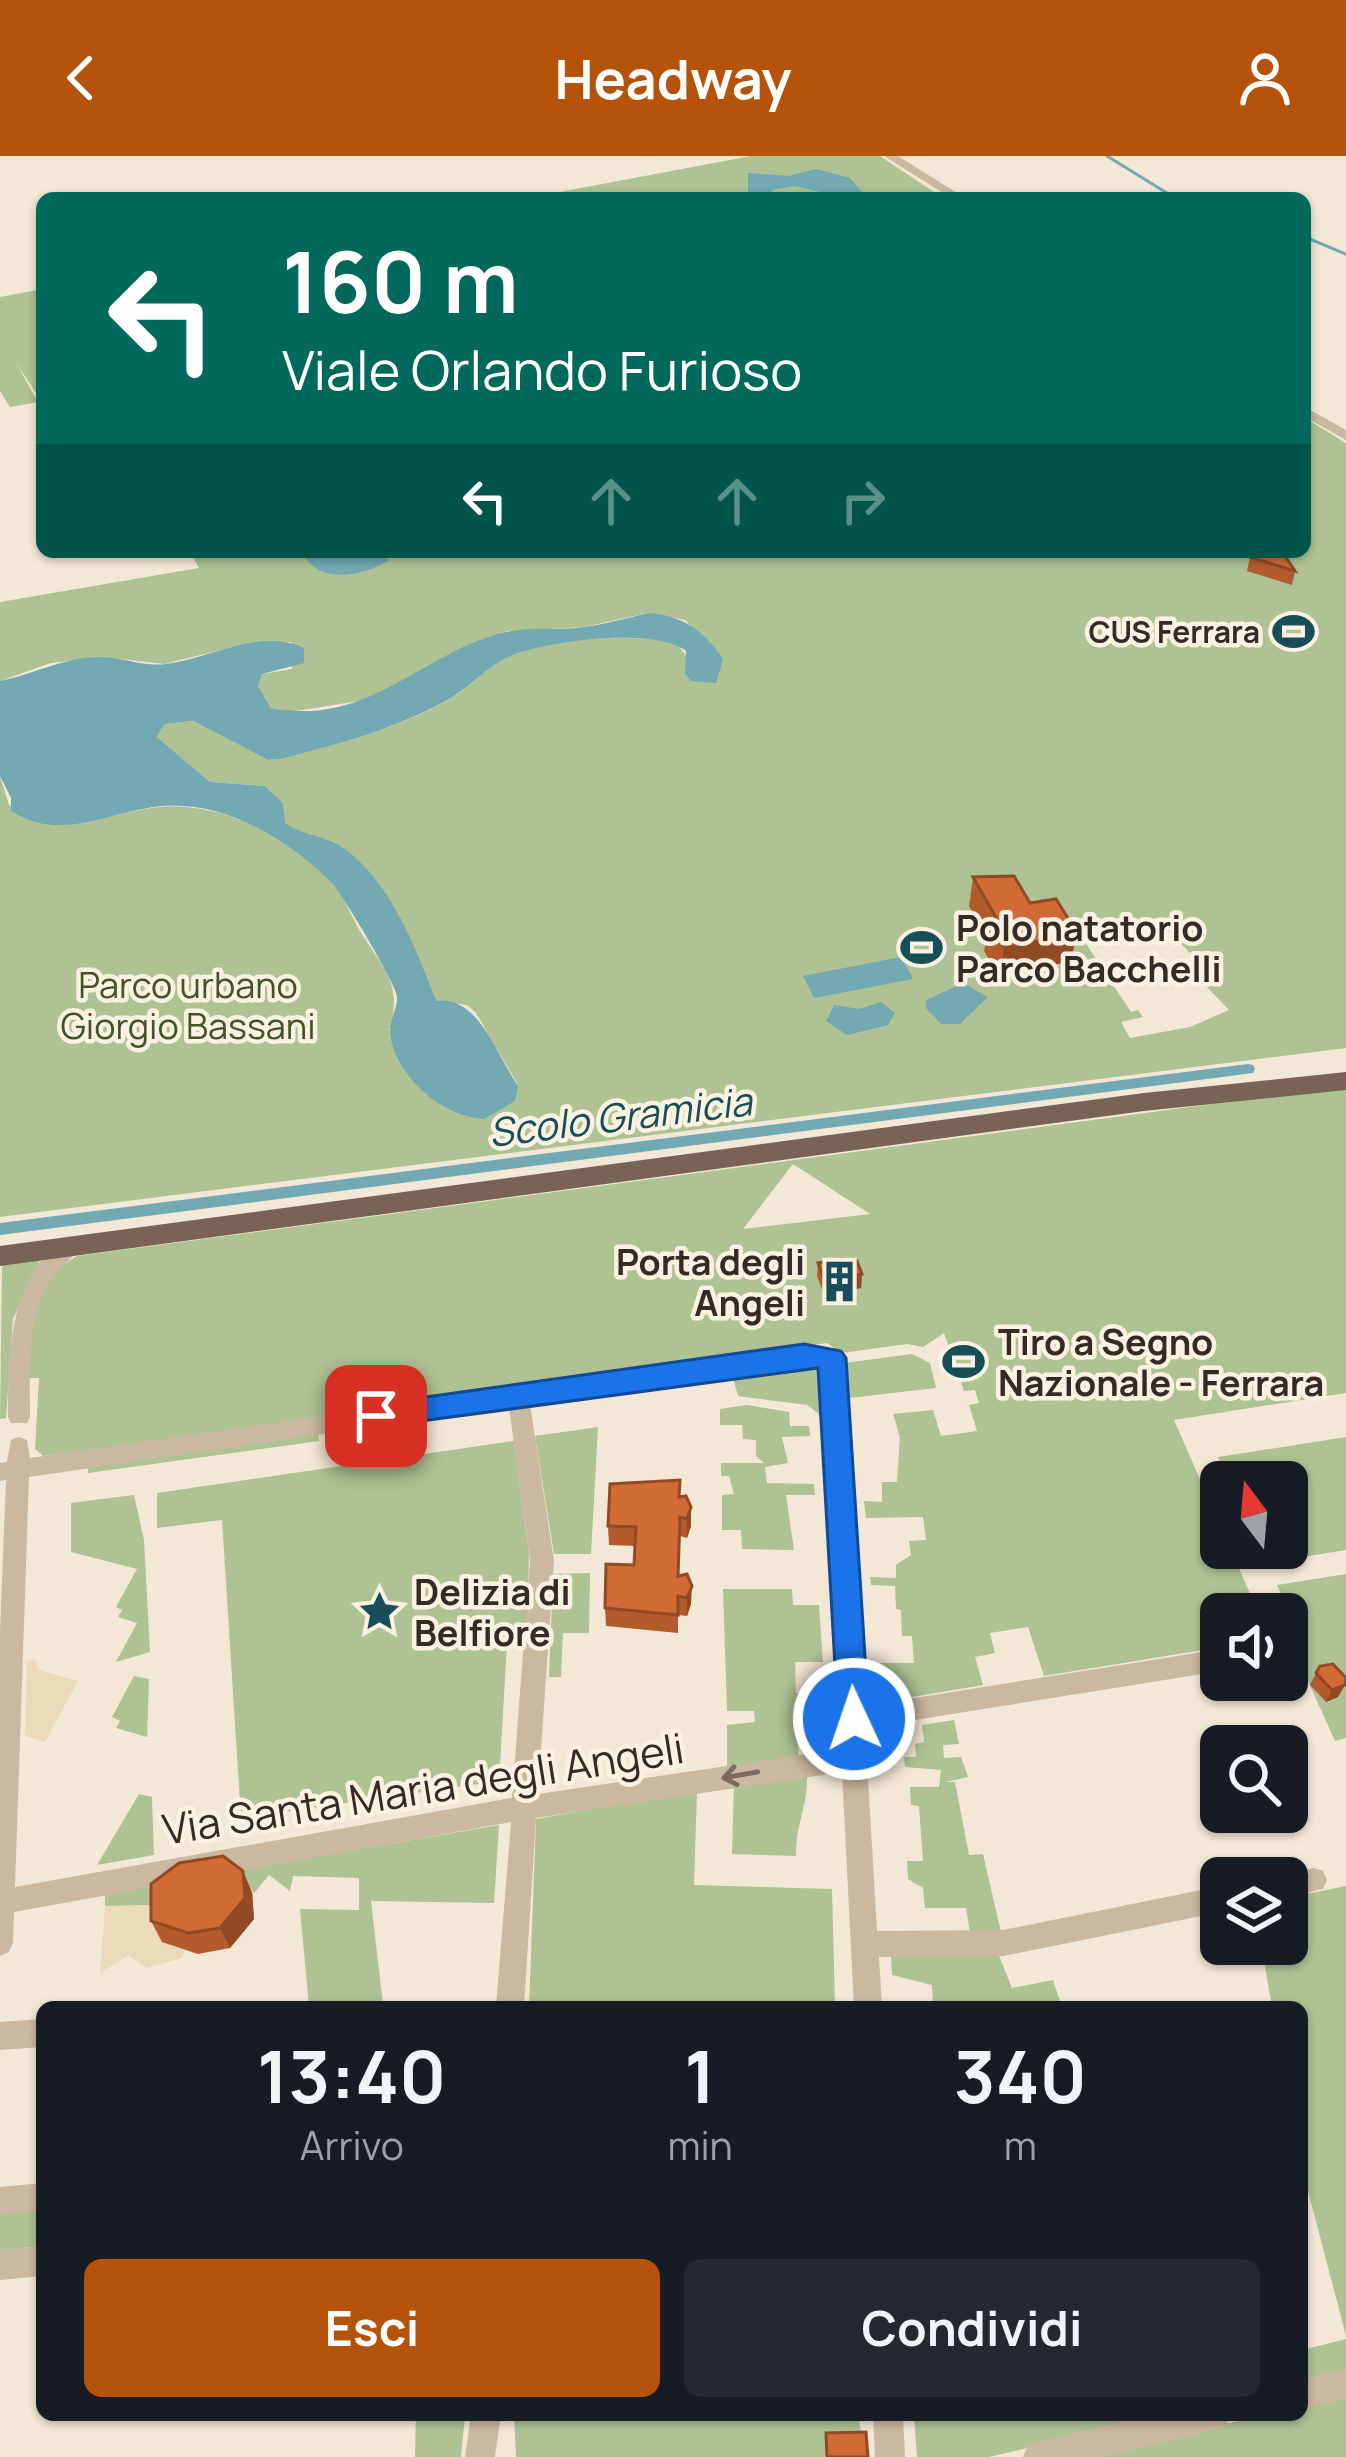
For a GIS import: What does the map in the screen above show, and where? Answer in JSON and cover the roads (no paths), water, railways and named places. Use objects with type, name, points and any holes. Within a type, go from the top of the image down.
[{"type":"main road","points":[[0,1256],[53,1253],[340,1208],[1335,1077]]},
{"type":"main road","points":[[0,1244],[53,1253]]},
{"type":"street","points":[[890,156],[949,192]]},
{"type":"street","points":[[1311,415],[1346,436]]},
{"type":"street","points":[[19,1417],[20,1332],[53,1253]]},
{"type":"street","points":[[0,1942],[13,1463],[804,1355],[833,1370],[838,1408],[868,2001]]},
{"type":"street","points":[[510,2001],[520,1812],[528,1797],[542,1561],[518,1395]]},
{"type":"street","points":[[854,1719],[1200,1663]]},
{"type":"street","name":"Via Santa Maria degli Angeli","points":[[2,1902],[444,1821],[856,1758]]},
{"type":"street","points":[[865,1944],[1003,1943],[1200,1903]]},
{"type":"street","points":[[0,2036],[36,2033]]},
{"type":"street","points":[[0,2201],[36,2198]]},
{"type":"street","points":[[0,2265],[36,2262]]},
{"type":"street","points":[[1308,2393],[1346,2384]]},
{"type":"street","points":[[480,2457],[485,2421]]},
{"type":"street","points":[[888,2421],[890,2457]]},
{"type":"street","points":[[1038,2457],[1190,2421]]},
{"type":"water","points":[[816,169],[850,178],[862,192],[820,192],[795,186],[748,192],[748,173],[789,176]]},
{"type":"water","points":[[306,558],[389,560],[342,575]]},
{"type":"water","points":[[648,613],[682,621],[708,640],[723,659],[716,683],[691,681],[685,673],[686,651],[671,643],[598,639],[545,646],[506,658],[454,696],[413,717],[280,759],[268,760],[193,721],[164,724],[157,737],[210,782],[265,786],[283,803],[285,823],[338,845],[362,863],[400,918],[437,1001],[452,1002],[475,1017],[518,1086],[515,1101],[484,1119],[437,1102],[401,1064],[390,1028],[397,996],[388,975],[333,884],[295,851],[251,824],[203,808],[153,807],[63,825],[29,820],[11,811],[11,798],[0,776],[0,681],[62,663],[100,657],[166,664],[235,646],[287,642],[304,648],[304,663],[262,674],[258,686],[271,708],[306,711],[366,698],[445,656],[502,633],[585,627]]},
{"type":"water","points":[[901,957],[913,979],[814,998],[803,976]]},
{"type":"water","points":[[963,983],[988,997],[960,1024],[941,1024],[926,1008],[926,1000]]},
{"type":"water","points":[[881,1002],[895,1013],[888,1025],[847,1035],[826,1021],[834,1005],[859,1009]]},
{"type":"waterway","points":[[1107,156],[1165,192]]},
{"type":"waterway","points":[[1311,239],[1346,254]]},
{"type":"waterway","name":"Scolo Gramicia","points":[[0,1229],[1248,1069]]},
{"type":"place","name":"CUS Ferrara","points":[[1294,631]]},
{"type":"place","name":"Polo natatorio Parco Bacchelli","points":[[922,948]]},
{"type":"place","name":"Porta degli Angeli","points":[[839,1282]]},
{"type":"place","name":"Tiro a Segno Nazionale - Ferrara","points":[[964,1362]]},
{"type":"place","name":"Delizia di Belfiore","points":[[380,1612]]},
{"type":"park label","name":"Parco urbano Giorgio Bassani","points":[[188,1004]]}]
